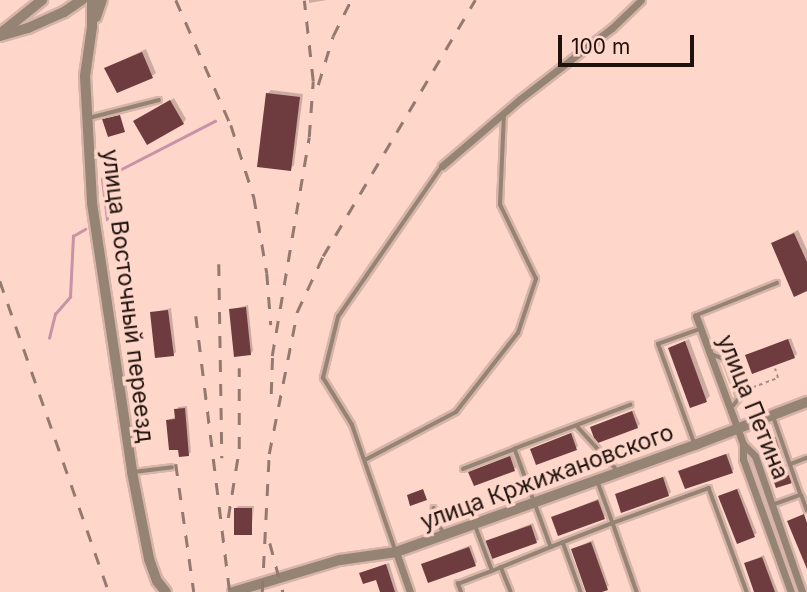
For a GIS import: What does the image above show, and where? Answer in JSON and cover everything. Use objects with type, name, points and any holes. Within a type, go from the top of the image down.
[{"type":"street","points":[[0,35],[42,0]]},
{"type":"street","points":[[0,35],[40,23],[82,0]]},
{"type":"street","name":"улица Восточный переезд","points":[[92,0],[92,27],[85,76],[92,204],[132,472],[149,559],[157,581],[166,592]]},
{"type":"street","points":[[92,27],[102,0]]},
{"type":"street","points":[[442,166],[504,112],[611,28],[641,0]]},
{"type":"street","name":"улица Петина","points":[[695,316],[743,444],[755,456],[803,587]]},
{"type":"street","name":"улица Кржижановского","points":[[233,592],[295,572],[396,552],[738,430],[807,402]]},
{"type":"street","points":[[743,444],[743,459],[790,591],[803,587]]},
{"type":"street","points":[[396,552],[411,592]]},
{"type":"lane","points":[[87,118],[159,100]]},
{"type":"lane","points":[[365,460],[456,412],[518,333],[536,279],[500,205],[504,112]]},
{"type":"lane","points":[[396,552],[352,425],[323,378],[338,317],[442,166]]},
{"type":"lane","points":[[695,316],[777,283]]},
{"type":"lane","points":[[695,445],[658,344],[700,329]]},
{"type":"lane","points":[[709,354],[726,360],[740,398],[730,410]]},
{"type":"lane","points":[[463,469],[631,405]]},
{"type":"lane","points":[[773,416],[807,510]]},
{"type":"lane","points":[[577,425],[619,473]]},
{"type":"lane","points":[[515,449],[551,547]]},
{"type":"lane","points":[[790,464],[807,458]]},
{"type":"lane","points":[[132,472],[172,467]]},
{"type":"lane","points":[[597,480],[637,592]]},
{"type":"lane","points":[[461,592],[458,584],[709,488],[747,592]]},
{"type":"lane","points":[[772,505],[802,495]]},
{"type":"lane","points":[[434,508],[444,535]]},
{"type":"lane","points":[[474,524],[492,571]]},
{"type":"lane","points":[[564,542],[581,592]]},
{"type":"lane","points":[[501,568],[511,592]]},
{"type":"path","points":[[738,393],[778,378],[775,368]]},
{"type":"building","points":[[142,52],[153,78],[117,93],[104,68]]},
{"type":"building","points":[[266,93],[300,97],[291,171],[257,167]]},
{"type":"building","points":[[170,100],[184,124],[147,145],[133,121]]},
{"type":"building","points":[[120,115],[125,132],[108,137],[102,119]]},
{"type":"building","points":[[794,233],[807,262],[807,291],[794,297],[771,243]]},
{"type":"building","points":[[246,307],[251,355],[234,357],[229,309]]},
{"type":"building","points":[[168,310],[174,356],[155,358],[150,312]]},
{"type":"building","points":[[788,339],[795,358],[752,374],[745,355]]},
{"type":"building","points":[[685,341],[707,402],[690,408],[668,348]]},
{"type":"building","points":[[185,408],[189,456],[179,457],[178,450],[169,450],[166,420],[175,419],[174,409]]},
{"type":"building","points":[[632,411],[638,428],[598,443],[590,427]]},
{"type":"building","points":[[571,433],[577,450],[536,465],[530,449]]},
{"type":"building","points":[[776,437],[792,483],[776,488],[760,443]]},
{"type":"building","points":[[726,454],[733,473],[685,489],[678,471]]},
{"type":"building","points":[[510,456],[515,471],[474,486],[468,472]]},
{"type":"building","points":[[663,477],[669,496],[621,513],[615,494]]},
{"type":"building","points":[[423,489],[427,500],[410,506],[407,495]]},
{"type":"building","points":[[737,489],[755,537],[737,544],[718,496]]},
{"type":"building","points":[[598,500],[605,519],[558,536],[551,517]]},
{"type":"building","points":[[234,508],[252,508],[252,535],[234,535]]},
{"type":"building","points":[[804,514],[807,523],[807,569],[787,521]]},
{"type":"building","points":[[531,525],[537,543],[492,559],[485,541]]},
{"type":"building","points":[[591,542],[608,590],[602,592],[586,592],[571,549]]},
{"type":"building","points":[[469,547],[476,566],[428,583],[421,564]]},
{"type":"building","points":[[762,557],[775,592],[754,592],[744,563]]},
{"type":"building","points":[[386,564],[395,592],[380,592],[376,580],[363,584],[359,573]]},
{"type":"waterway","points":[[107,220],[102,179],[215,121]]},
{"type":"waterway","points":[[49,338],[55,314],[70,297],[73,236],[85,229]]},
{"type":"railway","points":[[176,0],[231,125],[254,197],[267,273],[271,325]]},
{"type":"railway","points":[[271,394],[272,356],[309,137],[313,81],[304,0]]},
{"type":"railway","points":[[318,85],[333,36],[351,0]]},
{"type":"railway","points":[[262,592],[269,454],[297,312],[323,256],[475,0]]},
{"type":"railway","points":[[219,264],[222,458]]},
{"type":"railway","points":[[0,281],[109,592]]},
{"type":"railway","points":[[196,316],[230,592]]},
{"type":"railway","points":[[228,518],[239,449],[239,368]]},
{"type":"railway","points":[[176,464],[194,592]]},
{"type":"railway","points":[[270,543],[283,592]]}]
